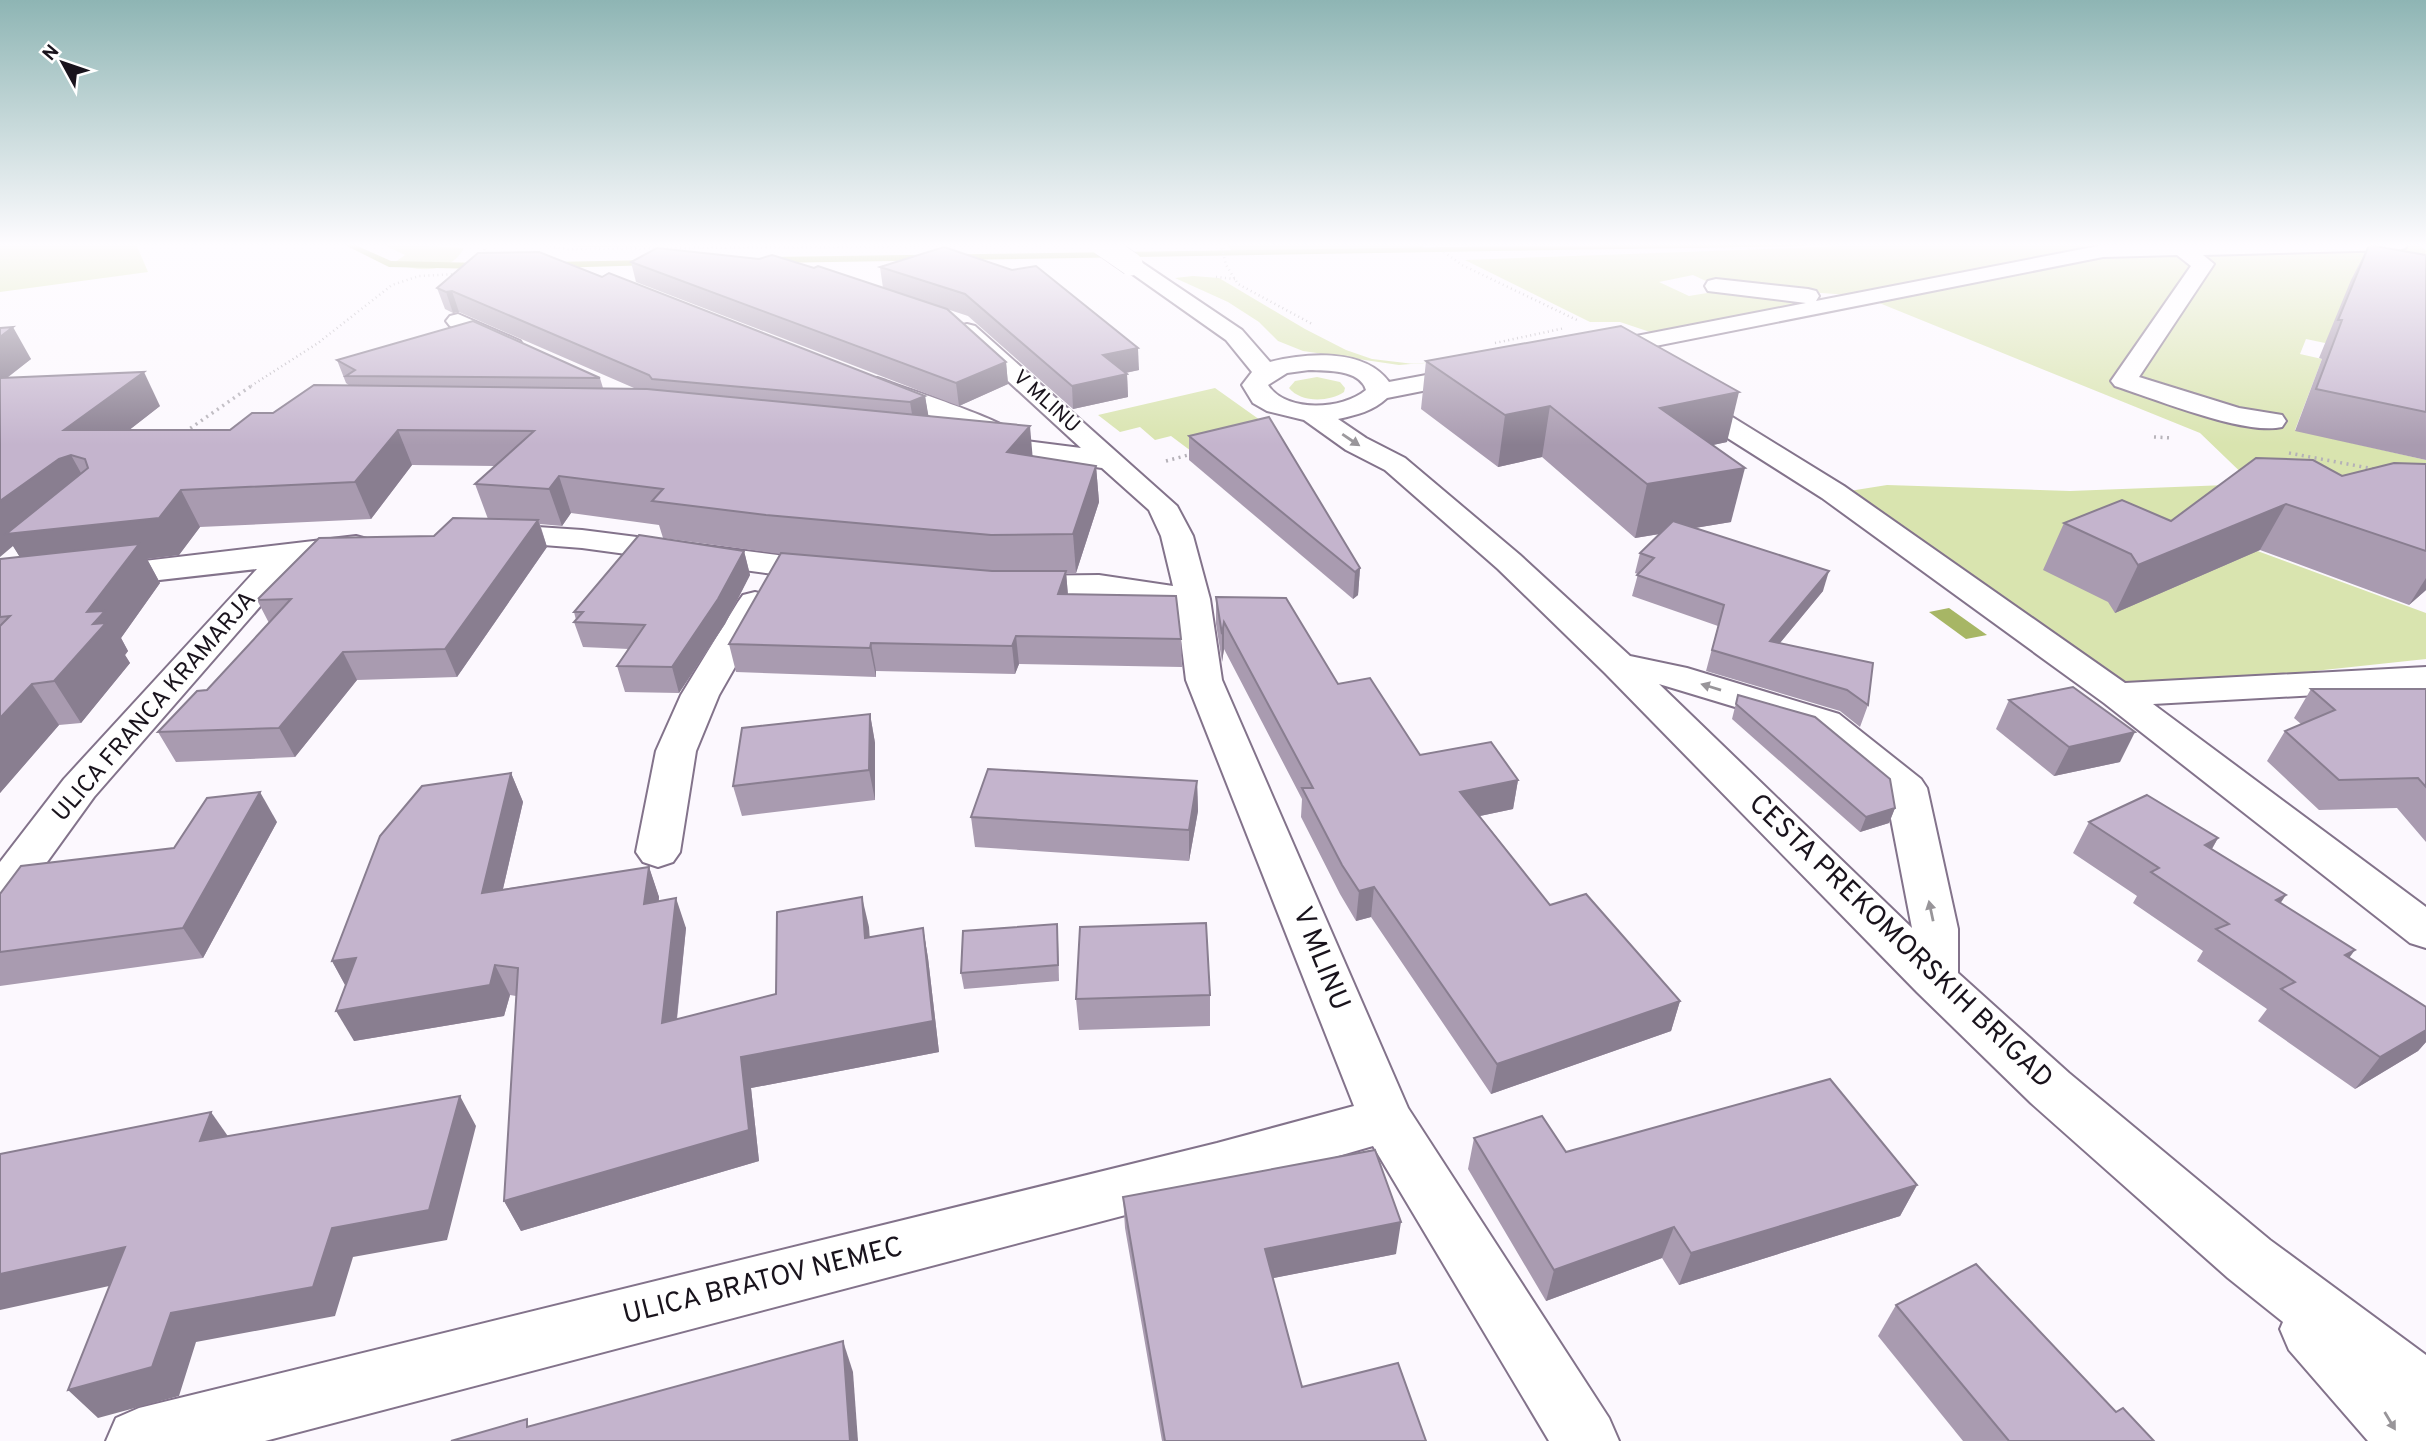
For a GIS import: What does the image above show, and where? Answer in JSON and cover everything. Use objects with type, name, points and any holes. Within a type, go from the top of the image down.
[{"type":"street","points":[[1199,311],[1234,335],[1309,363]]},
{"type":"street","points":[[1628,365],[1588,352],[1791,311]]},
{"type":"street","points":[[2171,311],[2123,381],[2235,415],[2272,421]]},
{"type":"street","name":"V MLINU","points":[[933,314],[959,323],[1162,506],[1177,536],[1193,599],[1204,680],[1386,1120],[1586,1441]]},
{"type":"street","points":[[458,321],[532,355]]},
{"type":"street","points":[[1234,335],[1266,372],[1309,363],[1337,364],[1362,371],[1494,361]]},
{"type":"street","points":[[1371,399],[1494,361]]},
{"type":"street","name":"CESTA PREKOMORSKIH BRIGAD","points":[[1266,372],[1255,385],[1257,393],[1264,400],[1292,410],[1310,412],[1348,410],[1371,399],[1379,385],[1373,377],[1362,371]]},
{"type":"street","name":"V MLINU","points":[[851,376],[990,430],[1023,447]]},
{"type":"street","points":[[1658,383],[1833,492],[2117,695],[2426,931]]},
{"type":"street","name":"CESTA PREKOMORSKIH BRIGAD","points":[[1371,399],[1395,464]]},
{"type":"street","name":"CESTA PREKOMORSKIH BRIGAD","points":[[1310,412],[1356,444],[1395,464],[1509,562],[1618,665],[1934,979],[2050,1088],[2249,1259],[2426,1395]]},
{"type":"street","name":"V MLINU","points":[[942,439],[1023,447],[1117,465]]},
{"type":"street","points":[[456,534],[483,532],[582,539],[774,566],[857,573]]},
{"type":"street","name":"ULICA FRANCA KRAMARJA","points":[[0,588],[287,556],[387,541]]},
{"type":"street","points":[[0,576],[29,552]]},
{"type":"street","name":"ULICA FRANCA KRAMARJA","points":[[0,894],[79,788],[287,556]]},
{"type":"street","points":[[658,852],[676,751],[700,695],[744,625],[774,566]]},
{"type":"street","points":[[981,585],[1098,585],[1193,599]]},
{"type":"street","points":[[1618,665],[1674,676],[1825,722],[1906,788],[1935,929],[1934,979]]},
{"type":"street","points":[[2117,695],[2426,678]]},
{"type":"street","name":"ULICA BRATOV NEMEC","points":[[139,1441],[1203,1171],[1386,1120]]},
{"type":"street","points":[[2249,1259],[2391,1418],[2401,1441]]},
{"type":"path","points":[[176,439],[218,407],[318,344],[360,311]]},
{"type":"path","points":[[1288,311],[1322,330]]},
{"type":"path","points":[[1494,361],[1587,324]]},
{"type":"path","points":[[2277,451],[2381,471]]},
{"type":"path","points":[[1117,465],[1202,452]]},
{"type":"shaded area","points":[[1242,311],[1275,311],[1346,350],[1372,359],[1413,364],[1399,365],[1303,351],[1278,341],[1259,322]]},
{"type":"shaded area","points":[[1568,311],[1760,311],[1650,332],[1620,322],[1590,322]]},
{"type":"shaded area","points":[[1900,311],[2375,311],[2325,343],[2306,339],[2300,354],[2322,359],[2295,430],[2426,460],[2426,558],[2195,528],[2426,613],[2426,659],[2117,692],[1837,493],[1887,485],[2070,491],[2253,484],[2200,433]]},
{"type":"shaded area","points":[[1317,377],[1340,382],[1345,388],[1344,392],[1331,398],[1315,399],[1301,396],[1289,388],[1295,381]]},
{"type":"shaded area","points":[[1215,388],[1274,430],[1191,451],[1171,436],[1155,440],[1140,427],[1120,432],[1098,415]]},
{"type":"shaded area","points":[[1949,608],[1987,635],[1966,639],[1929,612]]},
{"type":"building","points":[[499,311],[707,311],[925,396],[910,402],[652,379],[649,375]]},
{"type":"building","points":[[763,311],[950,311],[1006,362],[956,383]]},
{"type":"building","points":[[985,311],[1092,311],[1138,348],[1103,355],[1127,374],[1072,386]]},
{"type":"building","points":[[2342,311],[2426,311],[2426,412],[2316,389],[2342,320],[2338,320]]},
{"type":"building","points":[[473,321],[600,378],[346,376],[355,370],[337,360]]},
{"type":"building","points":[[1621,326],[1739,392],[1660,408],[1745,468],[1647,484],[1550,406],[1505,415],[1426,361]]},
{"type":"building","points":[[13,327],[0,337],[0,328]]},
{"type":"building","points":[[144,372],[64,430],[230,430],[252,413],[273,413],[314,385],[647,389],[1030,426],[1007,452],[1096,466],[1073,534],[991,535],[766,515],[652,501],[663,489],[559,476],[549,489],[475,484],[534,431],[398,430],[355,482],[181,490],[159,518],[6,534],[88,468],[85,459],[71,455],[59,459],[0,501],[0,378]]},
{"type":"building","points":[[1269,417],[1360,568],[1355,572],[1189,436]]},
{"type":"building","points":[[2256,458],[2313,460],[2342,476],[2394,463],[2426,464],[2426,551],[2286,504],[2138,565],[2131,554],[2064,523],[2122,500],[2171,521]]},
{"type":"building","points":[[453,518],[538,520],[445,649],[343,652],[279,728],[158,732],[197,691],[207,690],[291,599],[257,600],[319,538],[434,536]]},
{"type":"building","points":[[1673,521],[1829,571],[1770,641],[1873,663],[1868,705],[1847,690],[1712,650],[1724,605],[1637,575],[1654,558],[1640,553]]},
{"type":"building","points":[[639,535],[744,551],[718,599],[672,667],[617,666],[645,625],[574,622],[583,612],[574,612]]},
{"type":"building","points":[[139,544],[87,612],[105,611],[93,624],[106,623],[54,681],[32,684],[0,718],[0,626],[10,616],[0,617],[0,559]]},
{"type":"building","points":[[781,553],[992,571],[1066,571],[1058,594],[1176,596],[1181,639],[1016,636],[1012,646],[871,643],[870,648],[729,644]]},
{"type":"building","points":[[1216,597],[1286,598],[1338,684],[1370,678],[1420,755],[1491,742],[1518,780],[1460,792],[1550,905],[1586,894],[1680,1001],[1497,1064],[1374,887],[1359,891],[1342,865],[1302,788],[1313,788],[1224,622],[1222,634]]},
{"type":"building","points":[[2073,687],[2135,732],[2069,747],[2009,700]]},
{"type":"building","points":[[2311,689],[2426,689],[2426,787],[2418,778],[2339,780],[2285,731],[2335,710]]},
{"type":"building","points":[[1738,695],[1815,717],[1890,779],[1895,808],[1866,817],[1736,704]]},
{"type":"building","points":[[870,714],[869,770],[733,786],[742,728]]},
{"type":"building","points":[[988,769],[1197,781],[1189,830],[971,817]]},
{"type":"building","points":[[511,773],[482,893],[649,867],[644,904],[676,898],[662,1023],[776,994],[777,912],[862,897],[865,938],[923,928],[933,1021],[741,1057],[749,1130],[504,1201],[518,968],[495,965],[490,985],[336,1011],[356,958],[332,961],[380,836],[422,786]]},
{"type":"building","points":[[260,792],[183,928],[0,952],[0,894],[21,866],[174,848],[207,798]]},
{"type":"building","points":[[2147,795],[2218,838],[2205,845],[2286,895],[2276,900],[2355,950],[2345,955],[2426,1007],[2426,1030],[2380,1057],[2281,989],[2295,982],[2216,929],[2229,924],[2151,872],[2159,868],[2089,822]]},
{"type":"building","points":[[1206,923],[1210,995],[1076,999],[1080,927]]},
{"type":"building","points":[[1057,924],[1058,965],[961,973],[963,931]]},
{"type":"building","points":[[1830,1079],[1917,1185],[1691,1253],[1674,1227],[1554,1270],[1474,1138],[1542,1116],[1566,1152]]},
{"type":"building","points":[[460,1096],[429,1210],[332,1228],[313,1287],[171,1313],[152,1367],[68,1390],[125,1247],[0,1274],[0,1154],[211,1112],[200,1141]]},
{"type":"building","points":[[1375,1150],[1401,1222],[1265,1249],[1302,1387],[1398,1363],[1426,1441],[1165,1441],[1123,1197]]},
{"type":"building","points":[[1976,1264],[2116,1412],[2123,1408],[2154,1441],[2009,1441],[1896,1305]]},
{"type":"building","points":[[843,1341],[850,1441],[451,1441],[527,1419],[527,1427]]}]
